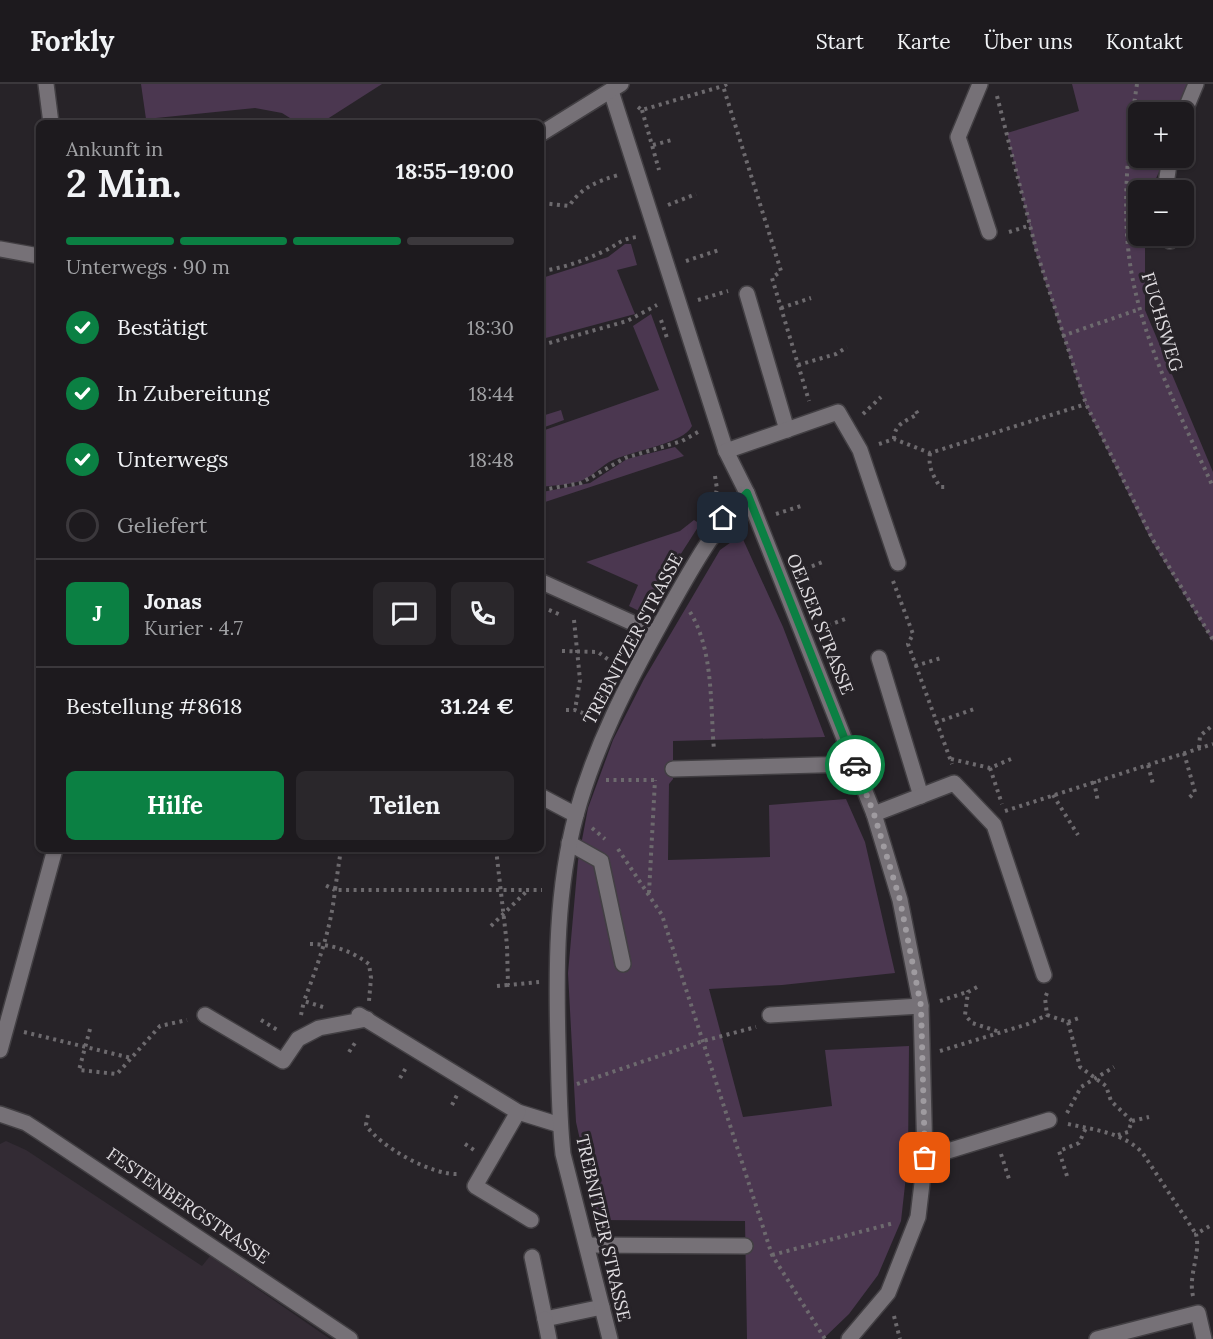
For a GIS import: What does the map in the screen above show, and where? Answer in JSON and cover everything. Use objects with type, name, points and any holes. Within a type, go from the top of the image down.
[{"type":"street","points":[[46,84],[51,120]]},
{"type":"street","points":[[980,84],[956,131],[988,232]]},
{"type":"street","points":[[1189,102],[1196,84]]},
{"type":"street","points":[[544,132],[616,87]]},
{"type":"street","name":"OELSER STRASSE","points":[[616,87],[726,451],[747,493],[874,814],[900,900],[921,1006],[925,1158],[918,1217],[888,1293],[849,1339]]},
{"type":"street","points":[[0,249],[23,251],[36,255]]},
{"type":"street","points":[[741,291],[787,430]]},
{"type":"street","points":[[726,451],[838,412],[860,450],[898,563]]},
{"type":"street","name":"TREBNITZER STRASSE","points":[[610,1339],[563,1154],[560,1125],[556,971],[569,843],[576,815],[604,734],[684,580],[723,518],[747,493]]},
{"type":"street","points":[[544,583],[656,633]]},
{"type":"street","points":[[879,658],[921,796]]},
{"type":"street","points":[[673,769],[855,764]]},
{"type":"street","points":[[874,814],[954,783],[994,825],[1044,975]]},
{"type":"street","points":[[544,798],[576,815]]},
{"type":"street","points":[[569,843],[601,861],[622,963]]},
{"type":"street","points":[[0,1050],[54,852]]},
{"type":"street","points":[[770,1015],[921,1006]]},
{"type":"street","points":[[205,1015],[283,1061],[298,1039],[319,1028],[363,1017]]},
{"type":"street","name":"TREBNITZER STRASSE","points":[[363,1017],[518,1112],[560,1125]]},
{"type":"street","points":[[518,1112],[475,1186],[531,1220]]},
{"type":"street","name":"FESTENBERGSTRASSE","points":[[0,1114],[26,1123],[350,1339]]},
{"type":"street","points":[[925,1158],[1049,1120]]},
{"type":"street","points":[[586,1245],[746,1245]]},
{"type":"street","points":[[532,1257],[549,1339]]},
{"type":"street","points":[[545,1319],[602,1307]]},
{"type":"street","points":[[1097,1339],[1198,1313],[1204,1339]]},
{"type":"path","name":"FUCHSWEG","points":[[1137,84],[1128,167],[1128,234],[1131,269],[1140,309],[1173,399],[1213,487]]},
{"type":"path","points":[[642,110],[725,85],[781,271],[763,281]]},
{"type":"path","points":[[616,87],[642,110],[661,175]]},
{"type":"path","points":[[996,95],[1062,336],[1086,404],[1154,540],[1213,640]]},
{"type":"path","points":[[653,145],[672,140]]},
{"type":"path","points":[[616,164],[622,185]]},
{"type":"path","points":[[544,203],[569,206],[578,192],[592,183],[619,175]]},
{"type":"path","points":[[668,205],[696,194]]},
{"type":"path","points":[[665,195],[671,216]]},
{"type":"path","points":[[634,227],[639,246]]},
{"type":"path","points":[[544,270],[590,258],[609,249],[620,239],[637,237]]},
{"type":"path","points":[[681,250],[688,271]]},
{"type":"path","points":[[685,261],[718,250]]},
{"type":"path","points":[[772,278],[811,409]]},
{"type":"path","points":[[694,290],[698,300],[741,291]]},
{"type":"path","points":[[654,295],[670,349]]},
{"type":"path","points":[[781,308],[811,298]]},
{"type":"path","points":[[544,344],[627,321],[657,305]]},
{"type":"path","points":[[1062,336],[1140,309]]},
{"type":"path","points":[[798,365],[836,354],[847,347]]},
{"type":"path","points":[[862,412],[881,397]]},
{"type":"path","points":[[860,450],[894,439],[930,453],[1086,404]]},
{"type":"path","points":[[860,406],[866,423]]},
{"type":"path","points":[[894,439],[894,432],[900,424],[918,414],[916,411]]},
{"type":"path","points":[[694,422],[703,442]]},
{"type":"path","points":[[544,489],[563,487],[592,479],[625,458],[682,441],[698,432]]},
{"type":"path","points":[[930,453],[928,464],[931,473],[940,487],[945,487]]},
{"type":"path","points":[[714,471],[717,489],[714,499]]},
{"type":"path","points":[[758,520],[801,506]]},
{"type":"path","points":[[781,578],[825,561]]},
{"type":"path","points":[[898,563],[890,572],[913,634],[908,644],[935,723],[951,759],[954,783]]},
{"type":"path","points":[[675,598],[690,612],[700,629],[708,675],[714,755],[718,768]]},
{"type":"path","points":[[803,634],[848,618]]},
{"type":"path","points":[[574,620],[575,651],[580,680],[575,710]]},
{"type":"path","points":[[562,651],[598,652],[617,666]]},
{"type":"path","points":[[612,676],[622,658]]},
{"type":"path","points":[[915,666],[940,658]]},
{"type":"path","points":[[590,726],[598,707]]},
{"type":"path","points":[[935,723],[977,708]]},
{"type":"path","points":[[566,710],[575,710],[594,717]]},
{"type":"path","points":[[1199,748],[1200,736],[1213,725]]},
{"type":"path","points":[[986,817],[1213,744]]},
{"type":"path","points":[[1184,753],[1195,792],[1189,798]]},
{"type":"path","points":[[951,759],[990,768],[1011,759]]},
{"type":"path","points":[[1148,765],[1153,784]]},
{"type":"path","points":[[990,768],[1004,811]]},
{"type":"path","points":[[649,895],[656,780]]},
{"type":"path","points":[[1094,782],[1098,802]]},
{"type":"path","points":[[1053,795],[1078,835]]},
{"type":"path","points":[[576,815],[622,852],[662,915],[772,1255],[825,1339]]},
{"type":"path","points":[[310,944],[325,944],[358,956],[369,963],[371,978],[363,1017],[304,1001],[325,944],[341,852]]},
{"type":"path","points":[[496,852],[504,915],[508,985]]},
{"type":"path","points":[[325,885],[335,890],[546,890]]},
{"type":"path","points":[[491,926],[528,890]]},
{"type":"path","points":[[497,986],[538,982],[539,971]]},
{"type":"path","points":[[1044,975],[1050,987],[1045,998],[1047,1015]]},
{"type":"path","points":[[921,1006],[968,992],[977,987]]},
{"type":"path","points":[[968,992],[965,1015],[972,1023],[1001,1032]]},
{"type":"path","points":[[90,1029],[80,1070],[117,1074],[160,1026],[205,1015]]},
{"type":"path","points":[[559,1090],[703,1041],[743,1029],[770,1025],[770,1015]]},
{"type":"path","points":[[922,1056],[1001,1032],[1047,1015],[1068,1022],[1078,1018]]},
{"type":"path","points":[[261,1020],[273,1028]]},
{"type":"path","points":[[1068,1022],[1080,1067],[1106,1086],[1111,1101],[1132,1121]]},
{"type":"path","points":[[6,1028],[131,1058]]},
{"type":"path","points":[[1114,1067],[1094,1077],[1081,1087],[1064,1123],[1118,1135],[1142,1152],[1196,1234],[1198,1244],[1191,1276],[1195,1303]]},
{"type":"path","points":[[368,1115],[366,1125],[371,1134],[392,1149],[431,1169],[450,1174],[484,1172]]},
{"type":"path","points":[[1132,1121],[1149,1117]]},
{"type":"path","points":[[1118,1135],[1128,1132],[1132,1121]]},
{"type":"path","points":[[1067,1176],[1059,1150],[1078,1143],[1086,1128]]},
{"type":"path","points":[[772,1255],[918,1217]]},
{"type":"path","points":[[1196,1234],[1213,1224]]},
{"type":"shaded area","points":[[141,84],[382,84],[326,120],[293,120],[282,113],[255,108],[146,119]]},
{"type":"shaded area","points":[[1072,84],[1195,84],[1187,102],[1128,102],[1128,168],[1161,168],[1155,180],[1128,180],[1128,246],[1145,246],[1145,310],[1213,472],[1213,642],[1150,538],[1085,404],[1035,250],[1007,133],[1079,111]]},
{"type":"shaded area","points":[[625,244],[631,244],[637,265],[617,270],[635,314],[544,338],[544,277],[608,257]]},
{"type":"shaded area","points":[[651,314],[692,426],[679,438],[622,456],[583,480],[544,487],[544,430],[659,390],[633,326]]},
{"type":"shaded area","points":[[561,410],[564,420],[544,427],[544,415]]},
{"type":"shaded area","points":[[675,447],[684,456],[544,502],[544,492],[590,483],[627,459]]},
{"type":"shaded area","points":[[694,520],[700,524],[643,613],[629,606],[638,585],[586,562],[680,531]]},
{"type":"shaded area","points":[[741,535],[783,627],[825,737],[673,741],[673,779],[669,784],[668,860],[770,857],[769,805],[846,799],[865,842],[895,973],[782,985],[709,989],[743,1117],[832,1106],[825,1050],[909,1046],[908,1158],[901,1221],[878,1275],[849,1314],[823,1339],[747,1339],[745,1221],[598,1220],[576,1122],[568,973],[578,861],[588,808],[613,740],[644,679],[720,550]]},
{"type":"shaded area","points":[[6,1141],[26,1150],[202,1266],[210,1256],[330,1339],[0,1339],[0,1144]]},
{"type":"way so far","points":[[855,765],[874,814],[900,900],[921,1006],[925,1158]]},
{"type":"route","points":[[723,518],[747,493],[855,765]]}]
